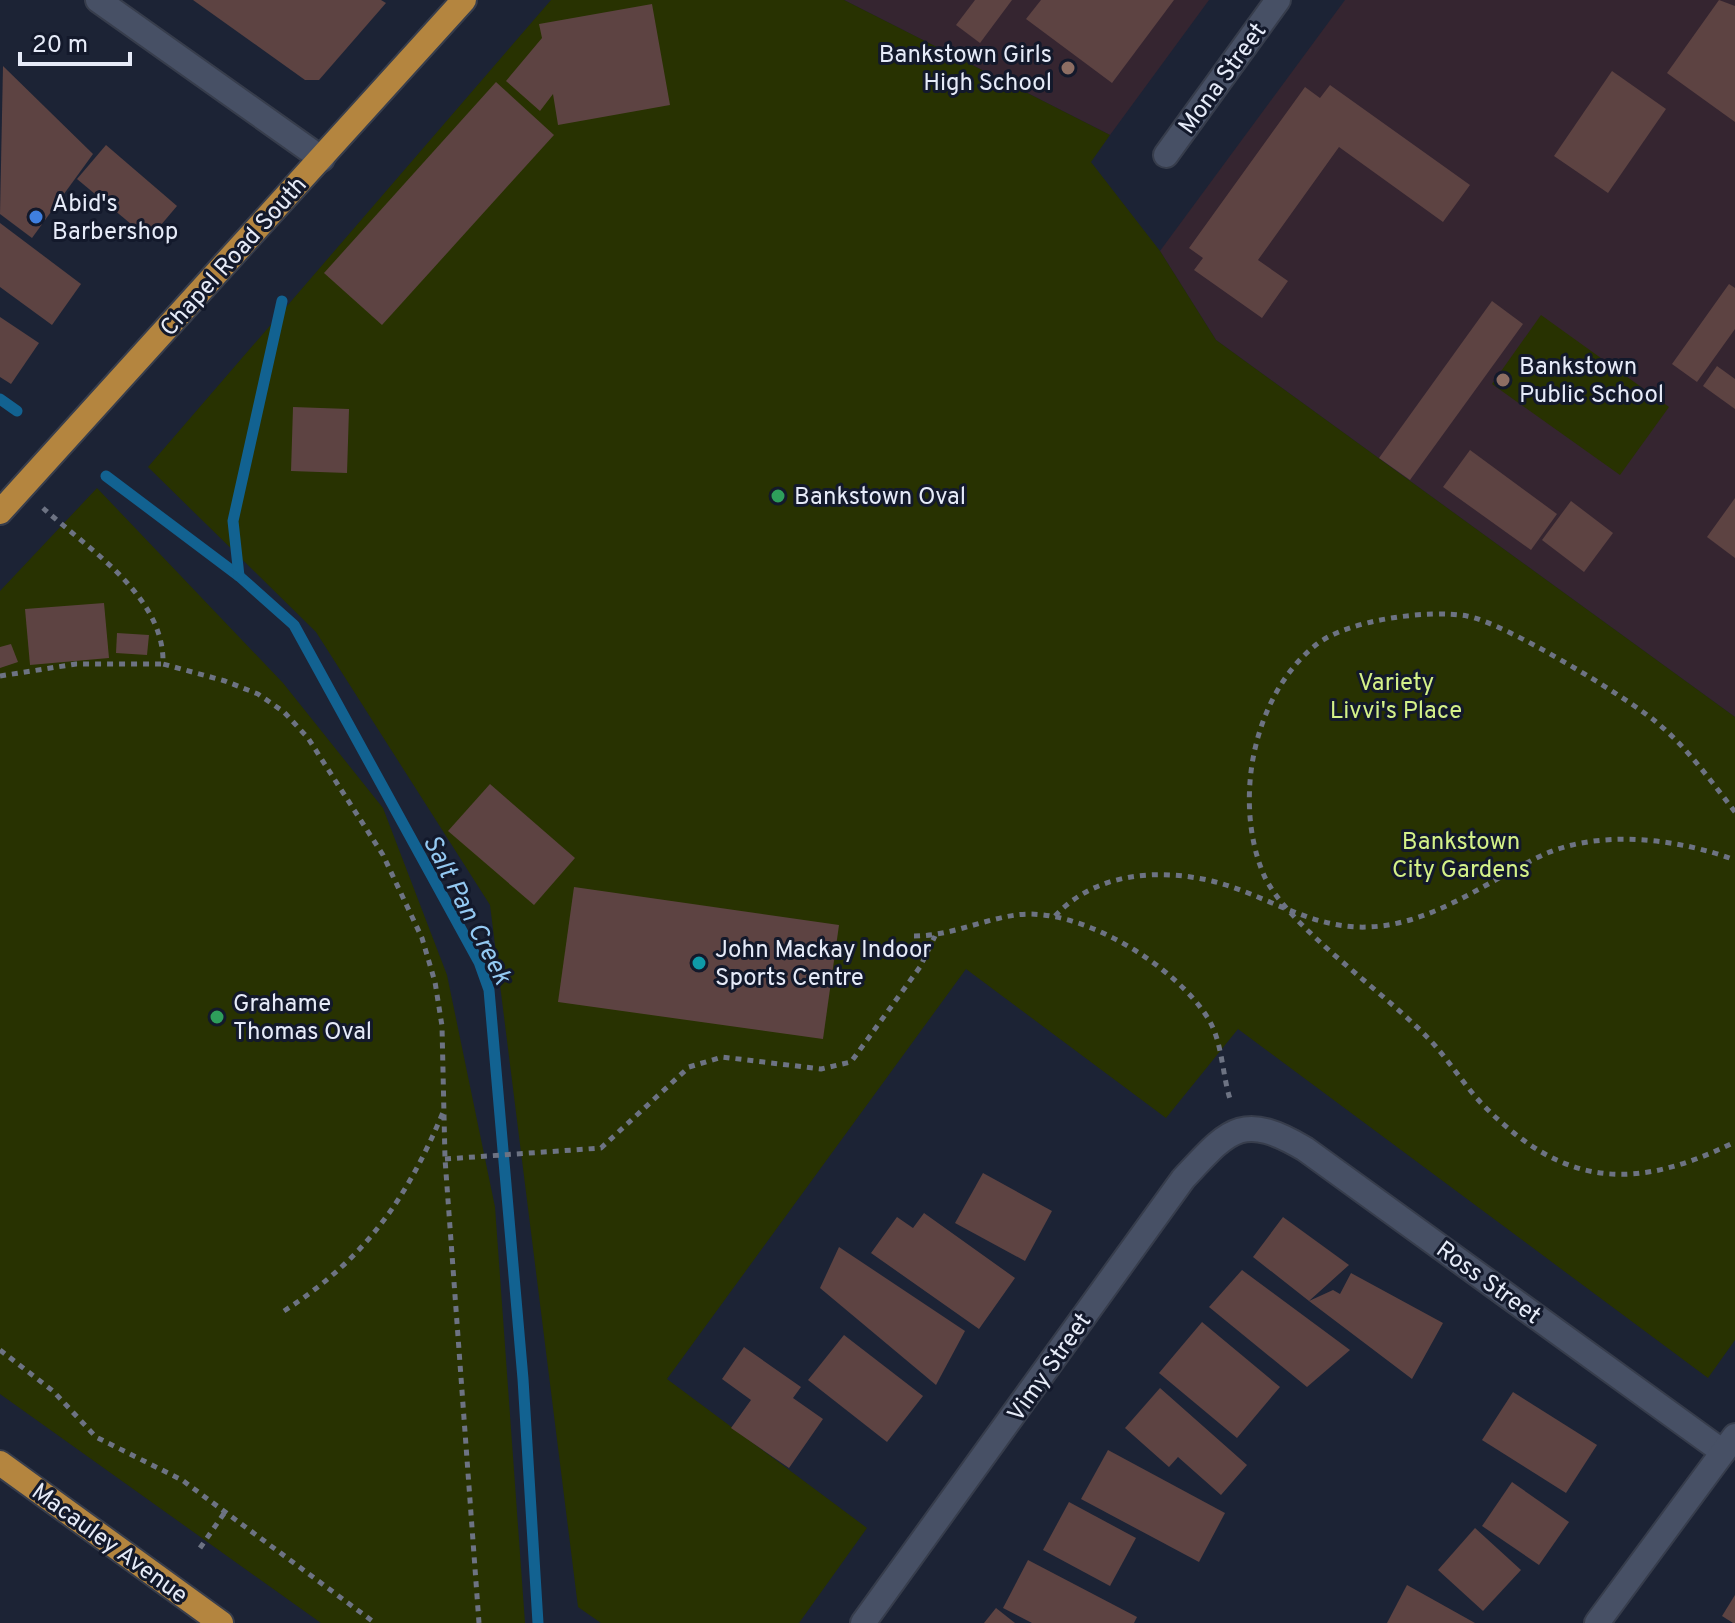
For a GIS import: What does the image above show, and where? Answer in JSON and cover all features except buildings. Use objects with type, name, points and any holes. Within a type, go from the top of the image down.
[{"type":"main road","name":"Chapel Road South","points":[[0,512],[464,0]]},
{"type":"main road","name":"Macauley Avenue","points":[[0,1463],[221,1623]]},
{"type":"street","points":[[98,0],[322,159]]},
{"type":"street","name":"Mona Street","points":[[1166,155],[1278,0]]},
{"type":"street","name":"Ross Street","points":[[1249,1127],[1276,1132],[1305,1149],[1729,1444]]},
{"type":"street","name":"Vimy Street","points":[[863,1623],[1183,1179],[1229,1135],[1249,1127]]},
{"type":"street","points":[[1597,1623],[1729,1444]]},
{"type":"path","points":[[22,488],[144,603],[161,630],[163,664]]},
{"type":"path","points":[[1735,812],[1706,774],[1656,721],[1525,642],[1468,616],[1421,615],[1368,623],[1318,643],[1291,672],[1265,717],[1248,774],[1251,828],[1264,875],[1291,913],[1393,1002],[1437,1048],[1482,1104],[1522,1141],[1581,1172],[1663,1171],[1735,1142]]},
{"type":"path","points":[[0,676],[76,664],[163,664],[247,690],[284,712],[308,738],[383,855],[422,938],[435,982],[442,1026],[445,1159],[479,1623]]},
{"type":"path","points":[[1055,916],[1067,903],[1125,875],[1211,881],[1291,913],[1357,927],[1407,921],[1475,893],[1549,853],[1610,840],[1667,843],[1735,860]]},
{"type":"path","points":[[914,936],[935,936],[1018,915],[1055,916],[1122,940],[1181,989],[1209,1019],[1231,1102],[1249,1127]]},
{"type":"path","points":[[445,1159],[552,1154],[601,1148],[689,1067],[722,1057],[821,1069],[851,1062],[920,967],[935,936]]},
{"type":"path","points":[[284,1311],[329,1279],[372,1238],[406,1190],[446,1106]]},
{"type":"path","points":[[0,1350],[53,1391],[96,1437],[182,1480],[375,1623]]},
{"type":"path","points":[[200,1548],[225,1512]]},
{"type":"shaded area","name":"Bankstown Girls High School","points":[[844,0],[1209,0],[1110,135]]},
{"type":"shaded area","name":"Bankstown Public School","points":[[1345,0],[1735,0],[1735,717],[1216,340],[1160,251]]},
{"type":"green space","points":[[551,0],[844,0],[1110,135],[1091,162],[1160,251],[1216,340],[1735,717],[1735,1340],[1708,1378],[1238,1029],[1166,1118],[966,969],[667,1379],[867,1528],[799,1623],[601,1623],[578,1607],[490,905],[316,632],[148,467]]},
{"type":"green space","points":[[1541,315],[1669,407],[1620,475],[1492,384]]},
{"type":"green space","points":[[97,488],[283,683],[383,808],[447,975],[495,1207],[525,1623],[321,1623],[0,1394],[0,591]]},
{"type":"waterway","points":[[239,576],[233,521],[282,301]]},
{"type":"waterway","points":[[0,399],[17,411]]},
{"type":"waterway","name":"Salt Pan Creek","points":[[106,476],[239,576],[294,625],[479,962],[489,990],[523,1379],[538,1623]]},
{"type":"place","name":"Bankstown Girls High School","points":[[1068,68]]},
{"type":"place","name":"Abid's Barbershop","points":[[36,217]]},
{"type":"place","name":"Bankstown Public School","points":[[1503,380]]},
{"type":"place","name":"Bankstown Oval","points":[[778,496]]},
{"type":"place","name":"John Mackay Indoor Sports Centre","points":[[699,963]]},
{"type":"place","name":"Grahame Thomas Oval","points":[[217,1017]]},
{"type":"park label","name":"Variety Livvi's Place","points":[[1396,696]]},
{"type":"park label","name":"Bankstown City Gardens","points":[[1461,855]]}]
